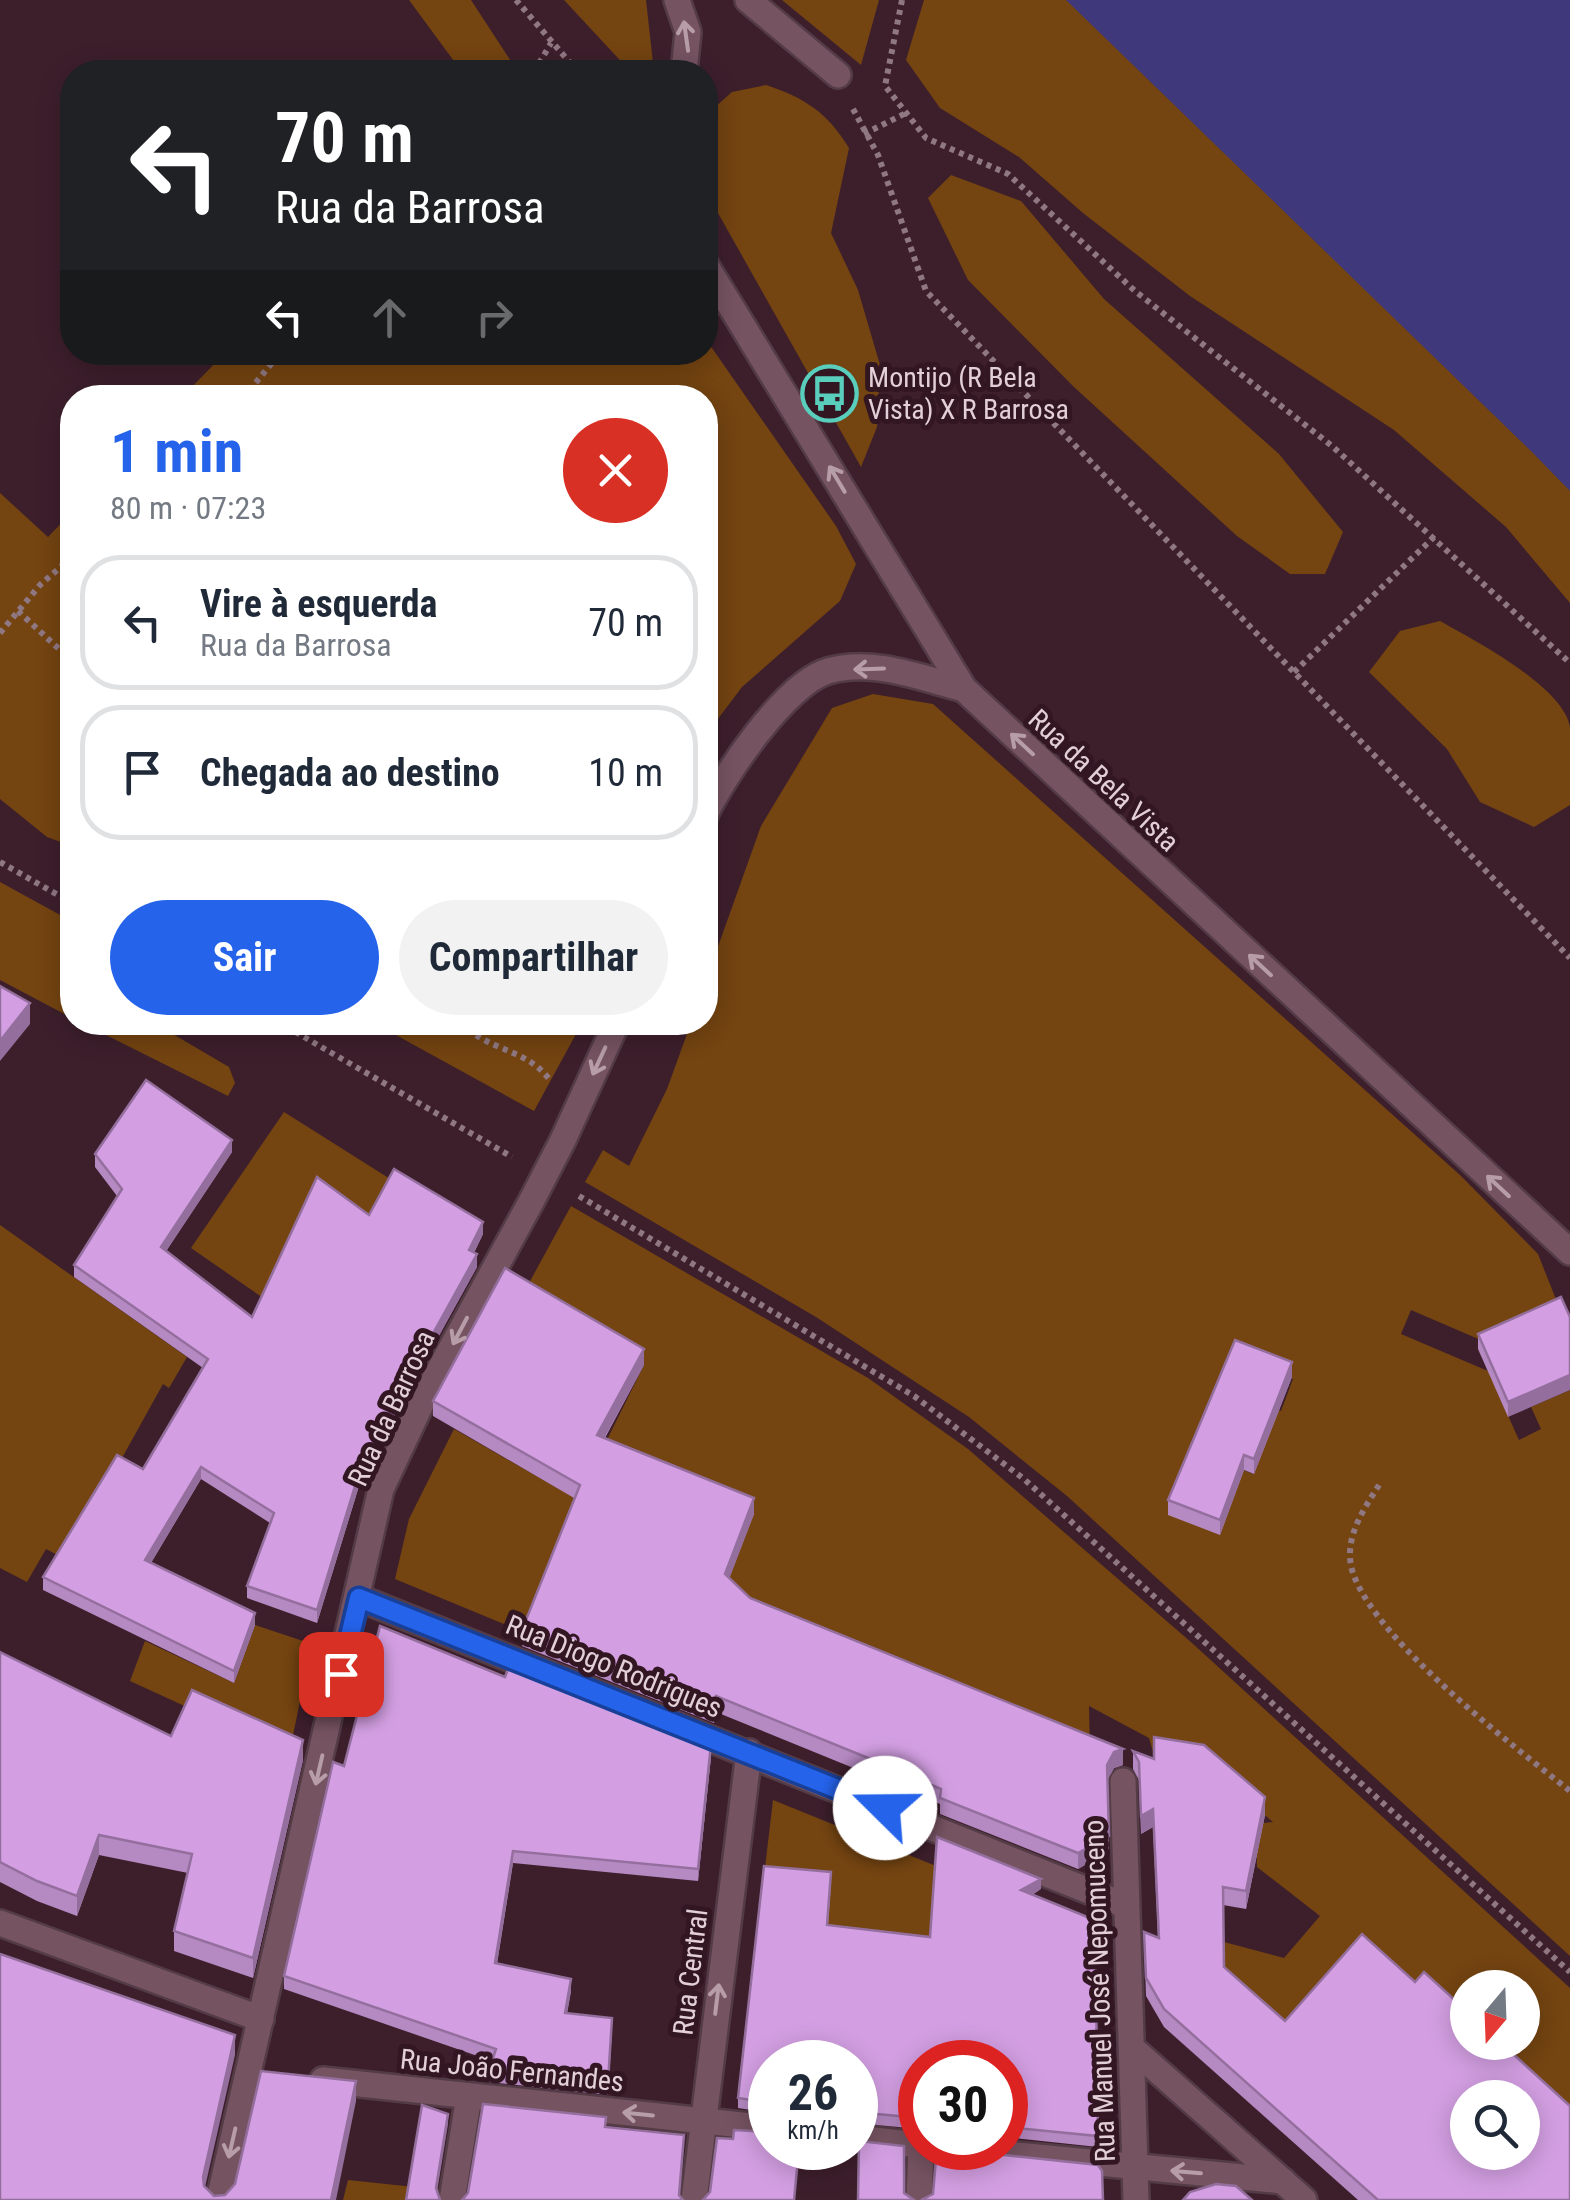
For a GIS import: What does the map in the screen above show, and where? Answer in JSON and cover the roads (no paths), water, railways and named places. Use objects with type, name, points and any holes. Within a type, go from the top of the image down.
[{"type":"street","points":[[677,0],[688,32],[685,60]]},
{"type":"street","points":[[748,0],[838,75]]},
{"type":"street","name":"Rua da Bela Vista","points":[[718,285],[964,689],[1570,1252]]},
{"type":"street","points":[[718,789],[772,716],[826,671],[882,668],[964,689]]},
{"type":"street","name":"Rua da Barrosa","points":[[219,2200],[381,1489],[584,1102],[612,1035]]},
{"type":"street","name":"Rua Diogo Rodrigues","points":[[359,1598],[1124,1905]]},
{"type":"street","name":"Rua Central","points":[[694,2200],[749,1752]]},
{"type":"street","name":"Rua Manuel José Nepomuceno","points":[[1123,1781],[1136,2200]]},
{"type":"street","points":[[0,1923],[261,2018]]},
{"type":"street","points":[[1133,2049],[1304,2200]]},
{"type":"street","name":"Rua João Fernandes","points":[[248,2073],[748,2126]]},
{"type":"street","points":[[452,2200],[469,2096]]},
{"type":"street","points":[[1028,2157],[1283,2181]]},
{"type":"street","points":[[919,2200],[920,2170]]},
{"type":"place","name":"Montijo (R Bela Vista) X R Barrosa","points":[[829,393]]}]
